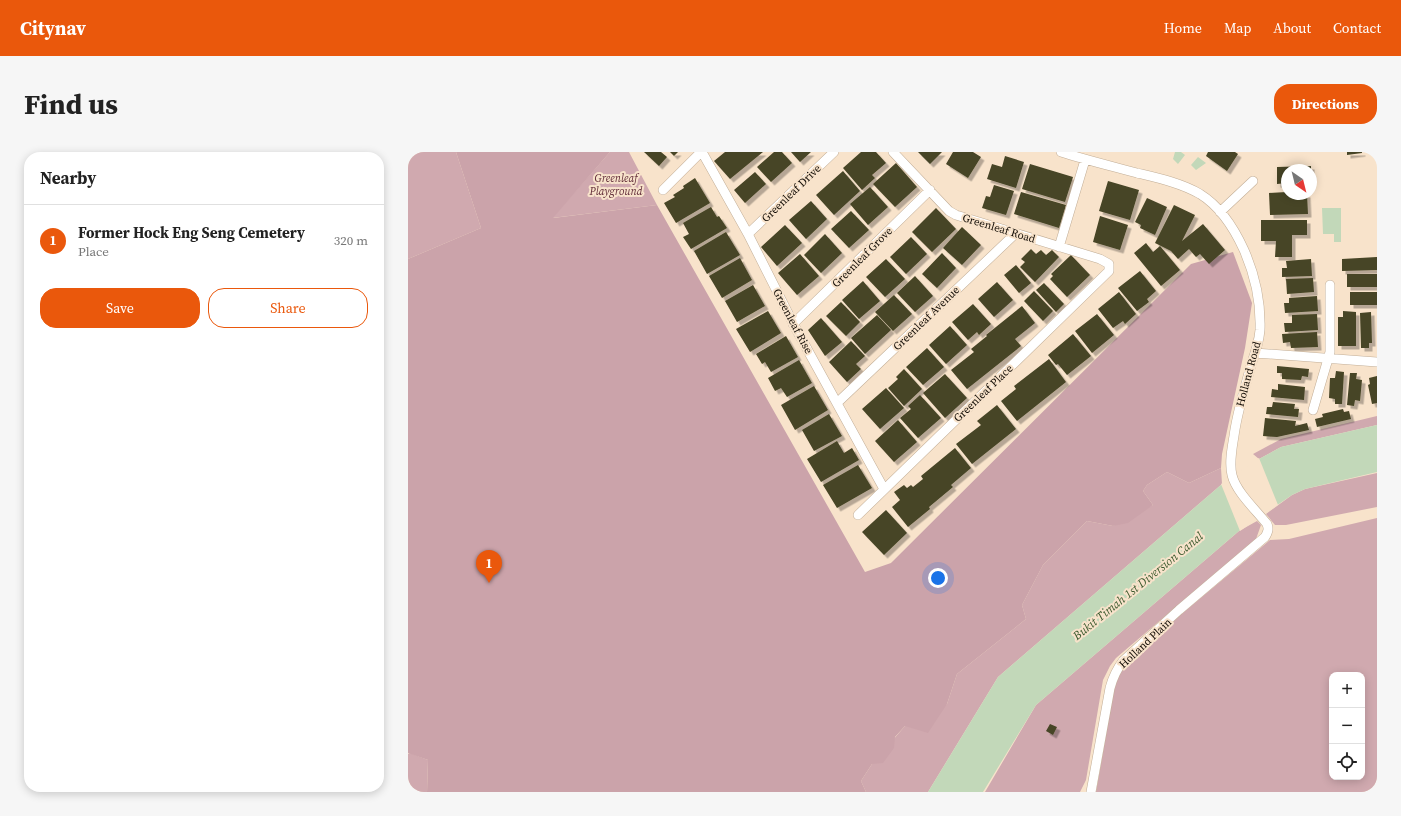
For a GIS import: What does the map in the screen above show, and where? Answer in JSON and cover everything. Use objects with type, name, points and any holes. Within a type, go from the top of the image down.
[{"type":"street","points":[[663,190],[702,152]]},
{"type":"street","name":"Greenleaf Rise","points":[[702,152],[748,234],[793,324],[838,403],[884,489]]},
{"type":"street","name":"Greenleaf Drive","points":[[748,234],[834,152]]},
{"type":"street","name":"Greenleaf Road","points":[[893,152],[949,211],[956,215],[1106,261],[1109,264],[1109,271]]},
{"type":"street","name":"Holland Road","points":[[1061,152],[1085,160],[1171,181],[1199,194],[1220,212],[1238,238],[1255,280],[1259,303],[1260,330],[1255,354],[1236,421],[1232,452],[1232,476],[1237,488],[1267,524],[1269,528],[1268,534]]},
{"type":"street","points":[[1059,246],[1085,160]]},
{"type":"street","points":[[1220,212],[1253,180]]},
{"type":"street","name":"Greenleaf Grove","points":[[793,324],[930,190]]},
{"type":"street","name":"Greenleaf Avenue","points":[[838,403],[1016,234]]},
{"type":"street","name":"Greenleaf Place","points":[[858,515],[1109,271]]},
{"type":"street","points":[[1313,410],[1330,352],[1330,285]]},
{"type":"street","points":[[1255,354],[1377,362]]},
{"type":"street","name":"Holland Plain","points":[[1091,792],[1110,688],[1113,675],[1117,669],[1123,661],[1179,610],[1268,534]]},
{"type":"green space","points":[[408,152],[456,152],[481,228],[408,259]]},
{"type":"green space","name":"Greenleaf Playground","points":[[610,152],[629,152],[657,205],[552,218]]},
{"type":"green space","points":[[1377,416],[1377,425],[1281,447],[1259,459],[1253,454],[1281,439]]},
{"type":"green space","points":[[1221,468],[1222,484],[998,677],[928,792],[866,792],[861,781],[872,764],[905,726],[947,704],[957,674],[1026,619],[1022,605],[1043,565],[1087,521],[1113,526],[1153,505],[1143,491],[1147,485],[1167,472],[1189,483]]},
{"type":"green space","points":[[1377,473],[1377,507],[1286,525],[1275,525],[1266,514],[1292,495],[1305,489]]},
{"type":"green space","points":[[1377,518],[1377,792],[1096,792],[1115,684],[1123,663],[1270,540],[1289,539]]},
{"type":"green space","points":[[1257,521],[1261,525],[1256,539],[1116,658],[1110,666],[1103,680],[1086,780],[1080,792],[985,792],[1036,705],[1239,531]]},
{"type":"green space","points":[[410,753],[428,760],[427,792],[408,792],[408,754]]},
{"type":"shaded area","points":[[456,152],[610,152],[553,218],[657,205],[865,572],[891,563],[1191,264],[1233,252],[1252,303],[1245,348],[1222,454],[1221,468],[1189,483],[1167,472],[1147,485],[1143,491],[1153,505],[1128,523],[1113,526],[1087,521],[1043,565],[1022,605],[1026,619],[957,674],[947,704],[928,733],[905,726],[895,737],[894,748],[883,763],[872,764],[861,781],[866,792],[427,792],[428,760],[408,753],[408,259],[481,228]]},
{"type":"water","points":[[1175,152],[1181,152],[1185,155],[1178,164],[1173,159]]},
{"type":"water","points":[[1198,157],[1206,163],[1196,170],[1191,165]]},
{"type":"water","points":[[1322,208],[1341,208],[1341,242],[1334,242],[1334,234],[1323,234]]},
{"type":"water","name":"Bukit Timah 1st Diversion Canal","points":[[1377,425],[1377,472],[1305,489],[1292,495],[1239,531],[1036,705],[983,792],[928,792],[998,677],[1222,484],[1259,459],[1281,447]]},
{"type":"pier","points":[[1259,458],[1278,505],[1240,531],[1221,484]]},
{"type":"building","points":[[644,152],[661,152],[667,157],[659,166]]},
{"type":"building","points":[[670,152],[678,152],[674,156]]},
{"type":"building","points":[[725,152],[763,152],[730,179],[714,161]]},
{"type":"building","points":[[774,152],[782,152],[792,163],[771,182],[757,167]]},
{"type":"building","points":[[791,152],[811,152],[800,162]]},
{"type":"building","points":[[861,152],[876,152],[886,163],[872,175],[875,178],[862,190],[843,168]]},
{"type":"building","points":[[918,152],[942,152],[930,164]]},
{"type":"building","points":[[953,152],[973,152],[981,157],[968,178],[946,164]]},
{"type":"building","points":[[1208,152],[1235,152],[1238,154],[1227,171],[1206,156]]},
{"type":"building","points":[[1347,152],[1362,152],[1362,153],[1347,155]]},
{"type":"building","points":[[1005,156],[1024,162],[1016,188],[987,179],[992,164],[1002,167]]},
{"type":"building","points":[[896,163],[917,187],[895,207],[873,184]]},
{"type":"building","points":[[1030,164],[1073,177],[1065,202],[1022,189]]},
{"type":"building","points":[[1277,167],[1281,167],[1281,184],[1277,184]]},
{"type":"building","points":[[843,171],[860,191],[834,215],[816,195]]},
{"type":"building","points":[[755,172],[766,184],[745,203],[734,190]]},
{"type":"building","points":[[695,178],[710,203],[676,223],[664,203],[675,197],[673,195]]},
{"type":"building","points":[[1108,181],[1139,190],[1130,220],[1099,211]]},
{"type":"building","points":[[994,185],[1014,191],[1006,215],[982,208],[986,196],[990,197]]},
{"type":"building","points":[[870,187],[888,207],[868,225],[850,204]]},
{"type":"building","points":[[1021,192],[1066,205],[1059,228],[1014,214]]},
{"type":"building","points":[[1281,192],[1281,200],[1307,200],[1308,214],[1270,215],[1269,193]]},
{"type":"building","points":[[1147,198],[1167,207],[1155,235],[1140,228],[1141,225],[1135,222]]},
{"type":"building","points":[[811,201],[827,219],[806,239],[789,220]]},
{"type":"building","points":[[1174,205],[1195,215],[1182,241],[1203,224],[1225,250],[1209,264],[1200,254],[1196,257],[1189,249],[1178,259],[1171,251],[1155,243]]},
{"type":"building","points":[[711,207],[717,217],[719,216],[727,228],[691,249],[683,237],[689,234],[683,223]]},
{"type":"building","points":[[936,208],[956,229],[932,252],[912,232]]},
{"type":"building","points":[[851,211],[869,230],[849,248],[831,229]]},
{"type":"building","points":[[1100,216],[1128,225],[1120,250],[1093,242]]},
{"type":"building","points":[[1261,220],[1307,220],[1307,235],[1292,235],[1292,257],[1275,257],[1276,241],[1261,241]]},
{"type":"building","points":[[785,225],[802,243],[777,266],[761,247]]},
{"type":"building","points":[[962,227],[981,245],[962,265],[943,248]]},
{"type":"building","points":[[726,232],[740,255],[707,274],[694,251]]},
{"type":"building","points":[[825,234],[842,253],[821,273],[804,255]]},
{"type":"building","points":[[911,237],[927,254],[906,274],[890,257]]},
{"type":"building","points":[[1146,243],[1153,252],[1160,246],[1180,270],[1161,286],[1134,253]]},
{"type":"building","points":[[1031,249],[1036,254],[1041,250],[1046,255],[1052,250],[1059,257],[1035,282],[1020,267],[1025,262],[1021,259]]},
{"type":"building","points":[[942,253],[956,268],[937,288],[922,274]]},
{"type":"building","points":[[800,254],[819,276],[797,295],[778,273]]},
{"type":"building","points":[[1071,255],[1090,275],[1067,297],[1050,279],[1053,276],[1051,274]]},
{"type":"building","points":[[1377,257],[1377,270],[1342,271],[1342,259]]},
{"type":"building","points":[[740,258],[752,280],[722,298],[709,276]]},
{"type":"building","points":[[886,259],[905,279],[885,297],[866,277]]},
{"type":"building","points":[[1311,259],[1312,276],[1282,277],[1282,268],[1287,268],[1286,261]]},
{"type":"building","points":[[1016,265],[1031,283],[1019,293],[1004,275]]},
{"type":"building","points":[[1140,271],[1156,291],[1147,299],[1149,302],[1137,311],[1118,288]]},
{"type":"building","points":[[1347,274],[1377,274],[1377,287],[1347,287]]},
{"type":"building","points":[[915,276],[933,296],[915,312],[897,293]]},
{"type":"building","points":[[1313,278],[1314,292],[1287,294],[1286,279]]},
{"type":"building","points":[[863,281],[880,301],[859,319],[842,300]]},
{"type":"building","points":[[997,282],[1013,300],[994,317],[978,299]]},
{"type":"building","points":[[1044,283],[1064,304],[1056,312],[1036,290]]},
{"type":"building","points":[[753,285],[765,306],[737,322],[725,301]]},
{"type":"building","points":[[1034,291],[1053,311],[1043,321],[1024,301]]},
{"type":"building","points":[[1119,292],[1136,314],[1125,324],[1123,321],[1113,328],[1098,309]]},
{"type":"building","points":[[1350,292],[1377,292],[1377,305],[1350,305]]},
{"type":"building","points":[[894,295],[912,314],[893,331],[875,312]]},
{"type":"building","points":[[1317,296],[1318,311],[1285,313],[1284,303],[1289,303],[1289,298]]},
{"type":"building","points":[[841,302],[860,322],[846,336],[826,316]]},
{"type":"building","points":[[973,304],[991,324],[979,335],[977,332],[968,340],[952,322]]},
{"type":"building","points":[[1022,306],[1035,323],[1015,339],[1021,346],[967,389],[951,370],[974,352],[971,349],[987,336],[986,335]]},
{"type":"building","points":[[768,311],[781,333],[750,352],[736,329]]},
{"type":"building","points":[[1343,311],[1356,312],[1356,346],[1338,346],[1338,317],[1343,317]]},
{"type":"building","points":[[1371,312],[1372,343],[1369,343],[1369,348],[1361,348],[1360,313]]},
{"type":"building","points":[[1097,314],[1114,335],[1092,353],[1075,331]]},
{"type":"building","points":[[1317,314],[1318,330],[1285,332],[1284,323],[1292,323],[1292,315]]},
{"type":"building","points":[[877,315],[891,330],[865,354],[851,338]]},
{"type":"building","points":[[821,318],[842,342],[825,356],[808,330]]},
{"type":"building","points":[[950,326],[967,345],[946,364],[929,345]]},
{"type":"building","points":[[1317,332],[1318,347],[1291,348],[1290,342],[1283,343],[1282,334]]},
{"type":"building","points":[[1073,334],[1091,356],[1067,375],[1048,355]]},
{"type":"building","points":[[786,336],[798,357],[771,372],[765,362],[762,364],[756,354]]},
{"type":"building","points":[[851,341],[865,356],[856,364],[861,369],[847,382],[829,362]]},
{"type":"building","points":[[927,348],[944,367],[923,385],[906,367]]},
{"type":"building","points":[[1049,359],[1066,382],[1017,421],[1001,401],[1016,389],[1014,386]]},
{"type":"building","points":[[799,360],[812,383],[787,397],[781,388],[775,391],[768,378]]},
{"type":"building","points":[[1277,366],[1309,369],[1308,377],[1302,376],[1301,380],[1282,379],[1282,373],[1277,373]]},
{"type":"building","points":[[904,369],[922,389],[904,406],[888,388],[898,379],[896,377]]},
{"type":"building","points":[[1336,371],[1344,372],[1342,404],[1335,404],[1335,399],[1329,398],[1330,378],[1335,378]]},
{"type":"building","points":[[1350,373],[1357,373],[1356,379],[1362,380],[1360,401],[1355,400],[1354,406],[1347,405]]},
{"type":"building","points":[[945,374],[967,398],[945,418],[923,393]]},
{"type":"building","points":[[1377,376],[1377,403],[1372,404],[1368,385],[1370,384],[1369,378]]},
{"type":"building","points":[[1278,384],[1305,387],[1304,400],[1271,397],[1272,389],[1278,390]]},
{"type":"building","points":[[814,386],[828,410],[795,430],[781,405]]},
{"type":"building","points":[[886,388],[904,408],[880,429],[862,409]]},
{"type":"building","points":[[920,395],[941,418],[918,438],[900,418],[911,409],[908,406]]},
{"type":"building","points":[[1273,402],[1295,404],[1294,409],[1299,409],[1298,417],[1266,414],[1267,407],[1272,407]]},
{"type":"building","points":[[997,405],[1016,429],[972,464],[956,444],[981,425],[977,421]]},
{"type":"building","points":[[1343,409],[1344,412],[1349,411],[1351,419],[1317,427],[1315,419],[1323,417],[1322,414]]},
{"type":"building","points":[[829,414],[842,436],[814,451],[802,430]]},
{"type":"building","points":[[1265,418],[1296,421],[1295,426],[1307,423],[1309,430],[1277,437],[1263,436]]},
{"type":"building","points":[[898,420],[917,442],[894,462],[875,441]]},
{"type":"building","points":[[837,441],[844,453],[852,448],[859,460],[821,482],[807,459]]},
{"type":"building","points":[[955,448],[971,468],[951,485],[953,487],[929,507],[930,509],[908,527],[892,507],[900,500],[894,492],[904,485],[907,488],[911,485],[913,487],[923,479],[921,476]]},
{"type":"building","points":[[858,465],[872,488],[837,508],[823,485]]},
{"type":"building","points":[[886,510],[907,533],[884,555],[862,532]]},
{"type":"building","points":[[1050,724],[1057,727],[1053,735],[1046,731]]},
{"type":"place","name":"Former Hock Eng Seng Cemetery","points":[[489,583]]}]
